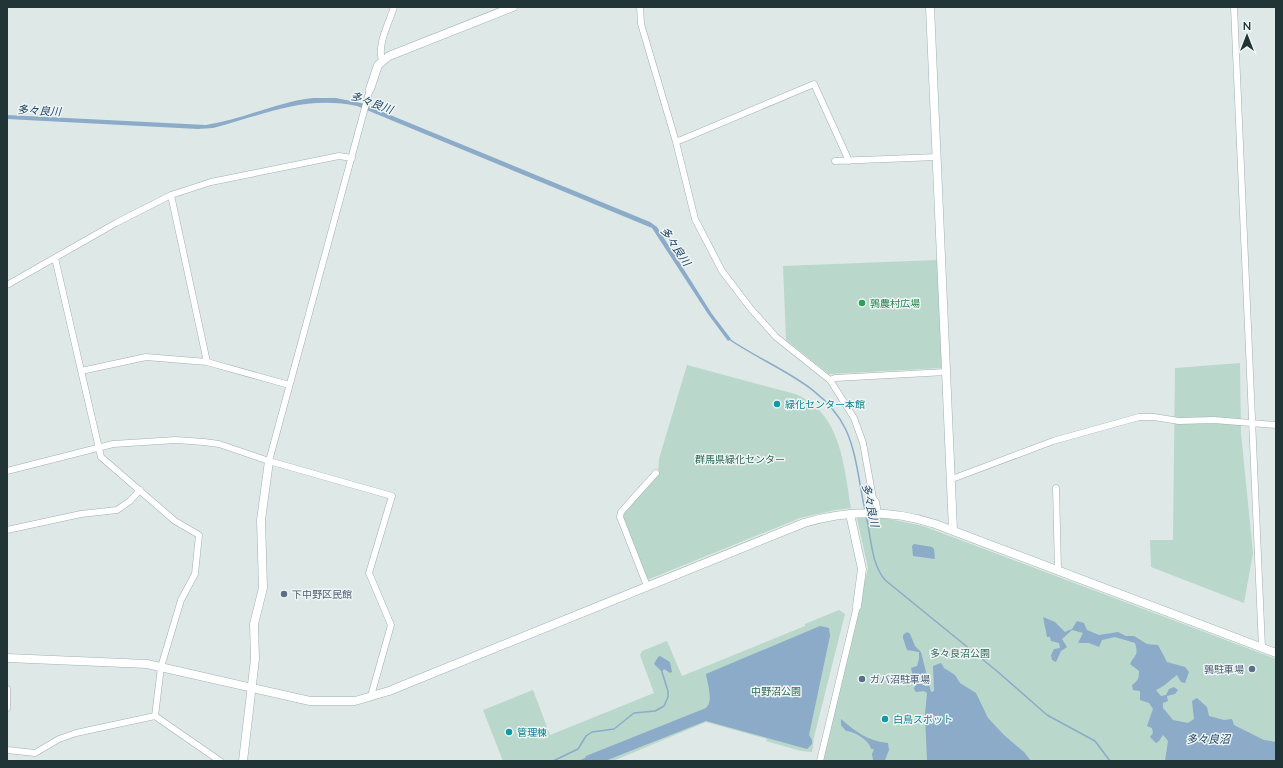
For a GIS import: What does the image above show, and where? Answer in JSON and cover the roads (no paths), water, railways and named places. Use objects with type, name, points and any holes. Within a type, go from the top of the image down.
[{"type":"street","points":[[382,60],[380,54],[381,45],[394,7]]},
{"type":"street","points":[[243,761],[250,688],[255,659],[255,616],[263,588],[261,520],[269,461],[374,74],[382,60],[413,46],[513,7]]},
{"type":"street","points":[[640,7],[641,24],[676,142],[695,219],[722,271],[764,325],[830,380],[854,418],[863,443],[873,498],[876,502],[876,513]]},
{"type":"street","points":[[930,7],[952,479],[953,530]]},
{"type":"street","points":[[1234,7],[1262,648]]},
{"type":"street","points":[[676,142],[814,84],[849,161]]},
{"type":"street","points":[[7,285],[116,223],[172,195],[211,182],[339,156],[352,158]]},
{"type":"street","points":[[836,161],[937,157]]},
{"type":"street","points":[[172,195],[207,362]]},
{"type":"street","points":[[55,258],[101,457],[175,521],[199,535],[195,574],[181,600],[161,667],[155,716]]},
{"type":"street","points":[[82,371],[146,357],[207,362],[289,385]]},
{"type":"street","points":[[830,380],[835,378],[946,372]]},
{"type":"street","points":[[952,479],[1053,440],[1139,417],[1154,417],[1179,421],[1214,420],[1276,425]]},
{"type":"street","points":[[7,471],[113,444],[154,440],[204,442],[219,444],[269,461],[392,496],[369,573],[391,626],[371,696]]},
{"type":"street","points":[[647,586],[620,517],[620,512],[656,473]]},
{"type":"street","points":[[1056,488],[1058,570]]},
{"type":"street","points":[[7,530],[81,514],[117,510],[130,501],[140,490]]},
{"type":"street","points":[[7,658],[138,663],[310,701],[355,701],[371,696],[804,523],[826,517],[876,513],[919,519],[953,530],[1276,653]]},
{"type":"street","points":[[820,761],[857,606],[862,569],[853,514]]},
{"type":"street","points":[[7,689],[7,708]]},
{"type":"street","points":[[7,750],[29,754],[35,753],[59,739],[76,732],[155,716],[220,761]]},
{"type":"water","points":[[313,98],[336,98],[361,103],[650,222],[657,227],[712,314],[731,339],[728,341],[708,314],[652,228],[357,106],[338,103],[302,105],[267,112],[213,128],[198,129],[7,119],[7,115],[206,125],[219,123],[286,103]]},
{"type":"water","points":[[914,544],[932,547],[934,549],[935,559],[913,556],[912,546]]},
{"type":"water","name":"多々良沼","points":[[1043,617],[1055,622],[1065,632],[1072,629],[1077,621],[1084,623],[1087,630],[1099,635],[1118,632],[1126,636],[1134,636],[1147,644],[1158,645],[1167,662],[1185,667],[1189,672],[1185,683],[1181,682],[1177,675],[1156,690],[1161,696],[1166,695],[1169,689],[1174,687],[1178,690],[1175,694],[1167,696],[1168,701],[1163,703],[1163,708],[1173,720],[1188,723],[1194,719],[1192,701],[1197,698],[1207,707],[1209,716],[1224,720],[1232,719],[1234,725],[1264,740],[1276,742],[1276,761],[1165,761],[1168,741],[1163,735],[1156,743],[1150,737],[1153,733],[1152,728],[1147,726],[1153,709],[1149,703],[1140,700],[1140,691],[1133,690],[1132,685],[1137,681],[1139,673],[1139,671],[1130,664],[1136,655],[1135,643],[1115,637],[1102,640],[1099,647],[1089,643],[1078,643],[1083,633],[1072,630],[1062,639],[1067,647],[1061,651],[1056,662],[1052,660],[1051,655],[1054,649],[1060,648],[1059,643],[1051,641],[1050,637],[1047,637]]},
{"type":"water","points":[[820,626],[829,628],[830,636],[809,735],[812,740],[812,744],[807,749],[706,721],[605,761],[578,761],[586,756],[706,708],[710,701],[710,697],[706,674]]},
{"type":"water","points":[[907,632],[910,634],[915,646],[921,652],[931,692],[934,691],[933,666],[941,663],[944,668],[955,675],[960,683],[976,693],[988,718],[1004,735],[1024,752],[1031,761],[927,761],[925,714],[927,693],[924,691],[916,692],[914,689],[917,679],[913,677],[911,668],[917,666],[919,652],[907,650],[903,635]]},
{"type":"water","points":[[660,656],[670,662],[672,672],[670,673],[664,669],[662,672],[654,664]]},
{"type":"water","points":[[841,719],[868,738],[888,743],[889,750],[885,760],[873,760],[872,754],[874,749],[871,749],[868,743],[861,737],[846,731],[841,725]]},
{"type":"waterway","name":"多々良川","points":[[729,339],[810,388],[824,400],[836,414],[850,439],[865,510]]},
{"type":"waterway","name":"多々良川","points":[[866,515],[874,558],[880,573],[885,580],[998,672],[1047,715],[1095,741],[1110,761]]},
{"type":"waterway","points":[[553,761],[578,749],[586,736],[592,732],[614,729],[634,713],[655,711],[664,706],[668,697],[668,691],[662,672]]},
{"type":"place","name":"鶉農村広場","points":[[862,303]]},
{"type":"place","name":"緑化センター本館","points":[[777,404]]},
{"type":"place","name":"下中野区民館","points":[[284,594]]},
{"type":"place","name":"鶉駐車場","points":[[1252,669]]},
{"type":"place","name":"ガバ沼駐車場","points":[[862,679]]},
{"type":"place","name":"白鳥スポット","points":[[885,719]]},
{"type":"place","name":"管理棟","points":[[509,732]]},
{"type":"park label","name":"群馬県緑化センター","points":[[740,459]]},
{"type":"park label","name":"多々良沼公園","points":[[960,653]]},
{"type":"park label","name":"中野沼公園","points":[[776,691]]}]
